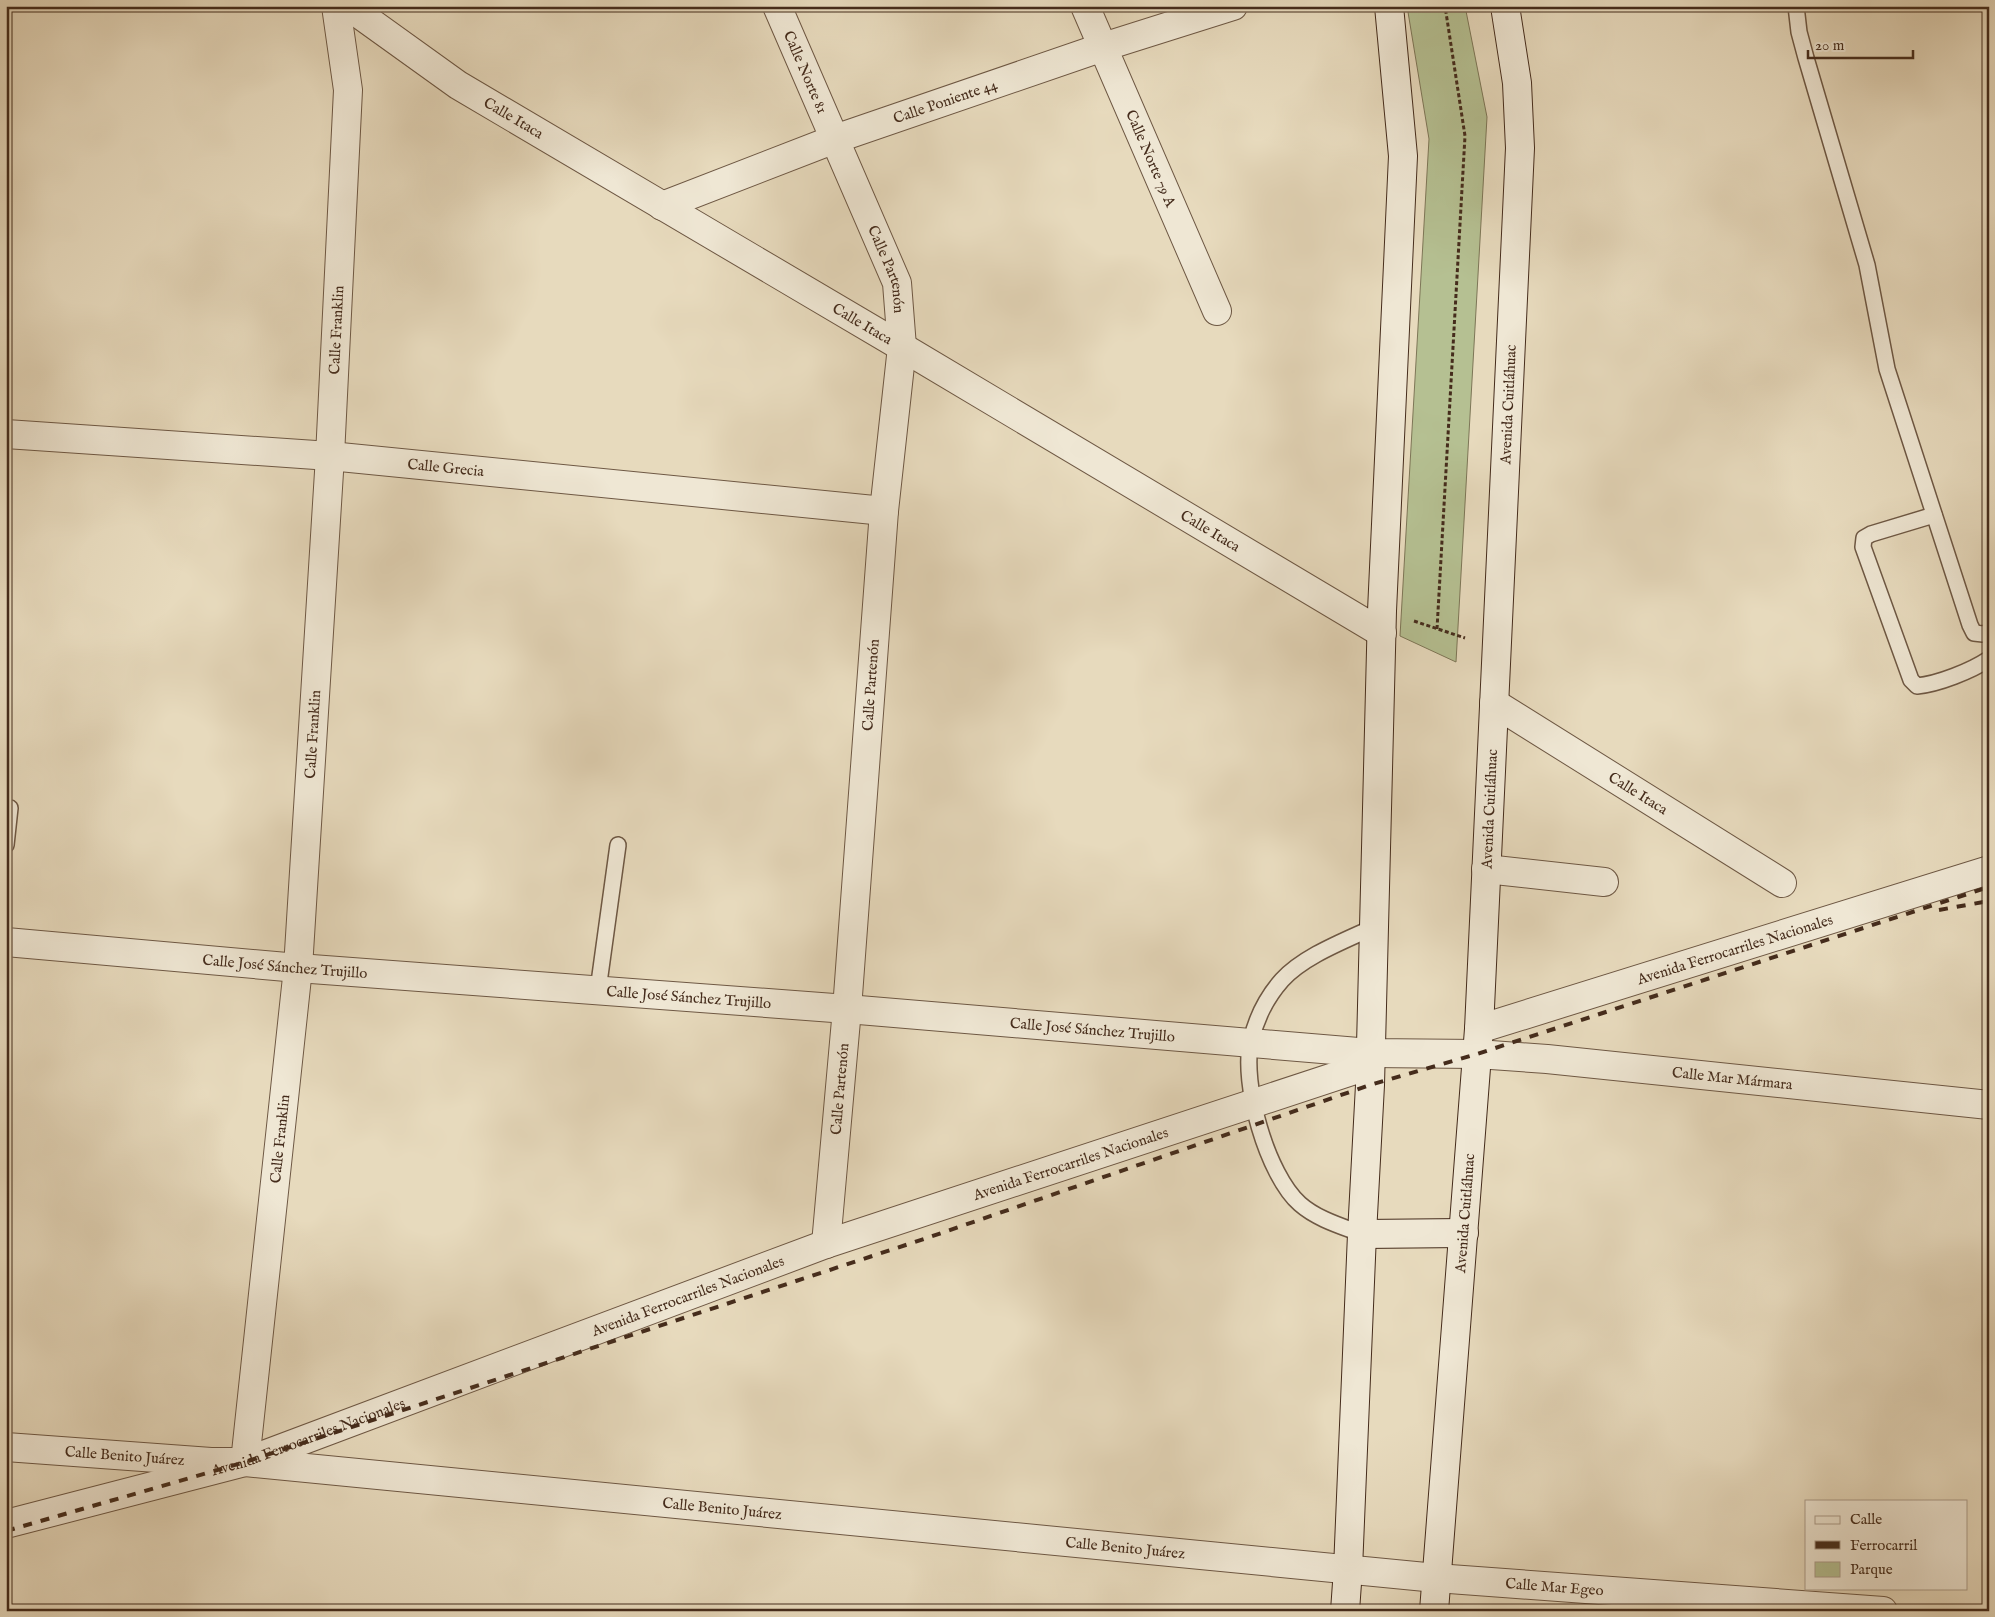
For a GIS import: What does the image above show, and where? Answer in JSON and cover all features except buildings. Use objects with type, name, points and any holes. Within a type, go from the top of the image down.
[{"type":"street","name":"Calle Franklin","points":[[245,1462],[298,968],[330,456],[348,90],[336,6]]},
{"type":"street","name":"Calle Itaca","points":[[348,6],[458,85],[902,346],[1382,622]]},
{"type":"street","name":"Calle Norte 81","points":[[777,6],[836,139]]},
{"type":"street","name":"Calle Norte 79 A","points":[[1085,6],[1217,310]]},
{"type":"street","name":"Calle Poniente 44","points":[[662,206],[836,139],[1103,47],[1233,6]]},
{"type":"street","points":[[1345,1611],[1370,1059],[1382,622],[1403,156],[1389,6]]},
{"type":"street","name":"Avenida Cuitláhuac","points":[[1434,1611],[1478,1041],[1520,148],[1517,83],[1505,6]]},
{"type":"street","name":"Calle Partenón","points":[[826,1244],[847,1009],[884,511],[902,346],[897,283],[836,139]]},
{"type":"street","name":"Calle Grecia","points":[[6,434],[330,456],[884,511]]},
{"type":"street","name":"Calle Itaca","points":[[1494,703],[1782,882]]},
{"type":"street","points":[[1486,869],[1604,882]]},
{"type":"street","name":"Avenida Ferrocarriles Nacionales","points":[[1478,1041],[1989,870]]},
{"type":"street","name":"Calle José Sánchez Trujillo","points":[[6,942],[298,968],[847,1009],[1251,1042],[1370,1059]]},
{"type":"street","points":[[1370,1059],[1478,1041]]},
{"type":"street","name":"Calle Mar Mármara","points":[[1478,1041],[1547,1059],[1989,1104]]},
{"type":"street","name":"Avenida Ferrocarriles Nacionales","points":[[6,1524],[245,1462],[826,1244],[1254,1103],[1370,1059]]},
{"type":"street","points":[[1362,1234],[1464,1233]]},
{"type":"street","name":"Calle Benito Juárez","points":[[6,1447],[211,1462],[245,1462],[1436,1578]]},
{"type":"street","name":"Calle Mar Egeo","points":[[1436,1578],[1883,1611]]},
{"type":"lane","points":[[1796,6],[1799,32],[1806,58],[1867,265],[1887,369],[1970,625],[1974,634],[1989,633]]},
{"type":"lane","points":[[1934,515],[1871,534],[1864,538],[1863,547],[1911,680],[1917,686],[1929,685],[1989,659]]},
{"type":"lane","points":[[6,845],[10,808]]},
{"type":"lane","points":[[598,990],[618,845]]},
{"type":"lane","points":[[1362,1234],[1327,1220],[1300,1204],[1282,1180],[1257,1124],[1250,1066],[1251,1042],[1263,1006],[1282,980],[1311,958],[1374,927]]},
{"type":"path","points":[[1437,629],[1465,136],[1445,6]]},
{"type":"path","points":[[1382,622],[1437,629],[1496,649]]},
{"type":"green space","points":[[1407,6],[1465,6],[1487,117],[1456,662],[1400,636],[1429,139]]},
{"type":"railway","points":[[6,1531],[245,1462],[924,1239],[1370,1085],[1477,1054],[1989,887]]},
{"type":"railway","points":[[1939,910],[1989,901]]}]
